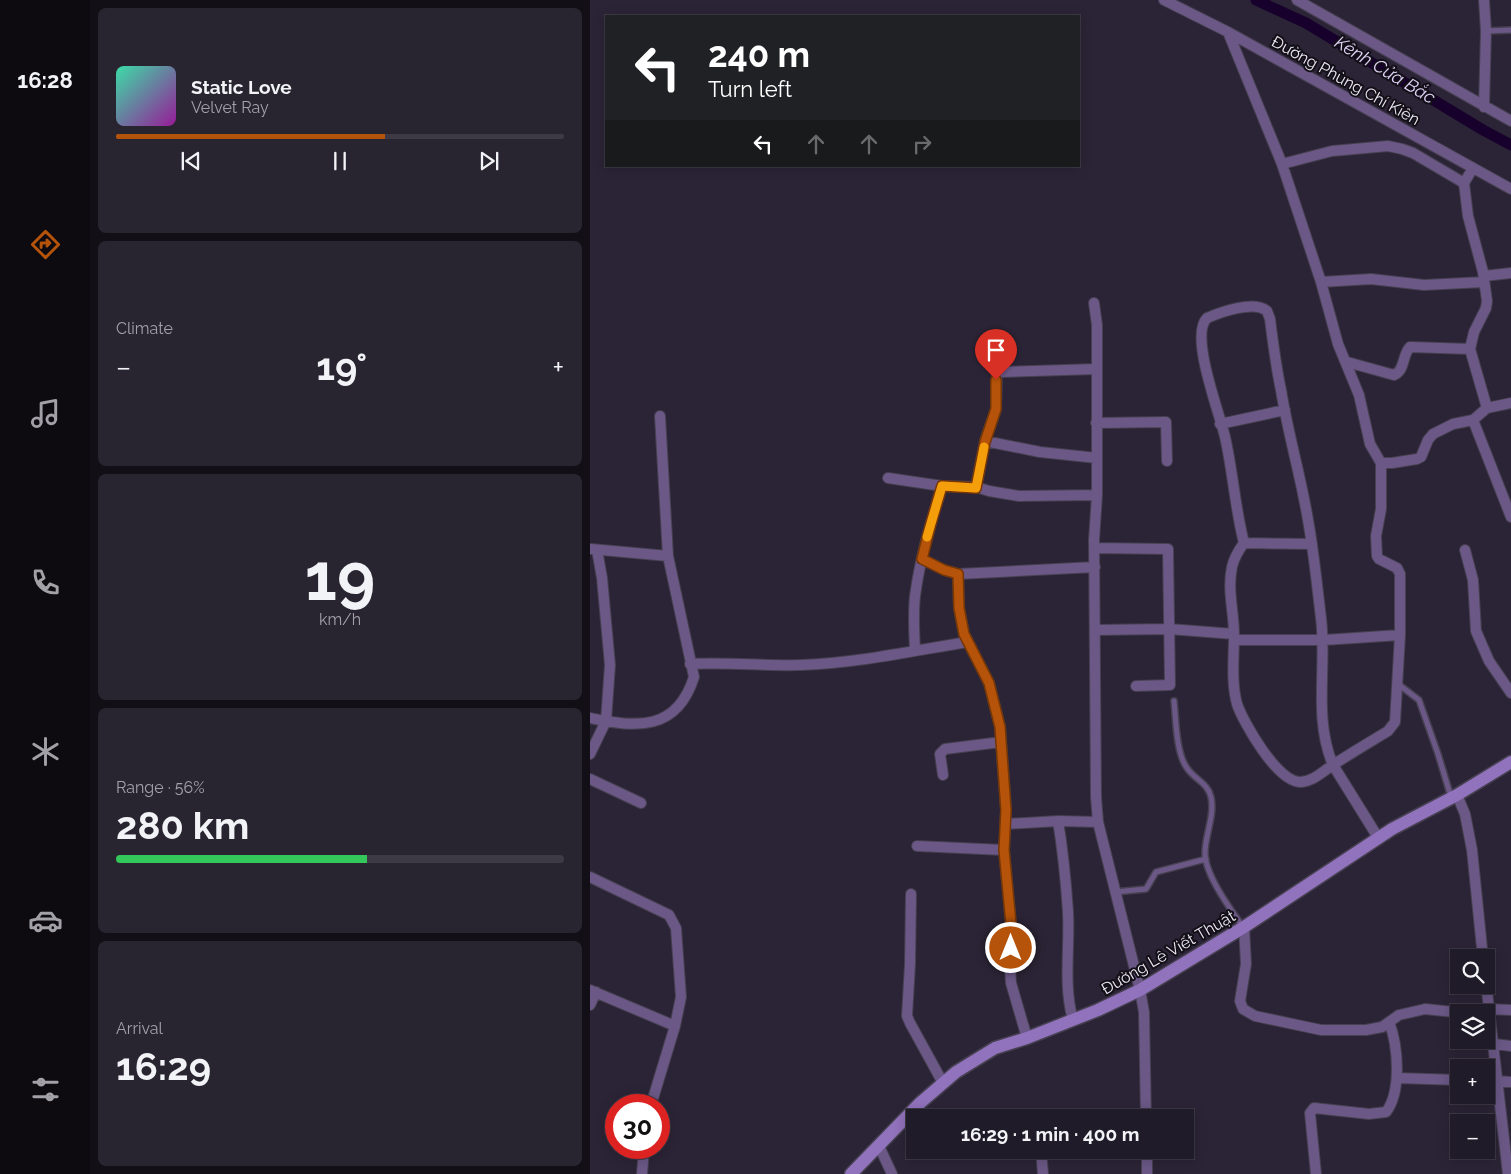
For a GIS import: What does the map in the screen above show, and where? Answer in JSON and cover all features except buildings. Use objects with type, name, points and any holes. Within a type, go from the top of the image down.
[{"type":"main road","name":"Đường Lê Viết Thuật","points":[[851,1174],[920,1103],[956,1072],[995,1048],[1073,1020],[1140,990],[1244,927],[1378,839],[1511,762]]},
{"type":"street","name":"Đường Phùng Chí Kiên","points":[[1164,0],[1228,32],[1511,189]]},
{"type":"street","points":[[1297,0],[1511,121]]},
{"type":"street","points":[[1484,0],[1486,31],[1484,107]]},
{"type":"street","points":[[1228,32],[1282,164],[1338,344],[1359,395],[1370,444],[1381,463],[1381,509],[1376,536],[1377,556],[1379,559],[1396,566],[1399,570],[1400,635],[1396,716],[1392,728],[1333,765],[1310,779],[1301,782],[1289,778],[1274,764],[1250,730],[1238,704],[1235,688],[1230,580],[1236,556],[1244,543],[1225,435],[1212,397],[1205,364],[1201,328],[1207,318],[1236,309],[1258,306],[1267,311],[1312,544],[1324,640],[1322,720],[1328,752],[1333,765],[1378,839]]},
{"type":"street","points":[[1282,164],[1332,151],[1388,146],[1414,154],[1464,183]]},
{"type":"street","points":[[1473,168],[1464,183],[1468,216],[1478,250],[1487,305],[1474,332],[1470,349],[1487,408]]},
{"type":"street","points":[[1320,282],[1371,279],[1430,285],[1484,279],[1511,273]]},
{"type":"street","points":[[1094,303],[1097,324],[1097,495],[1095,548],[1096,797],[1098,822],[1144,1012],[1146,1109]]},
{"type":"street","points":[[1347,362],[1394,375],[1400,371],[1406,352],[1410,347],[1470,349]]},
{"type":"street","points":[[976,488],[985,442],[996,409],[997,375],[1001,372],[1050,369],[1097,369]]},
{"type":"street","points":[[1381,463],[1417,459],[1433,434],[1453,424],[1473,420],[1487,408],[1511,403]]},
{"type":"street","points":[[1220,424],[1285,410]]},
{"type":"street","points":[[590,718],[629,725],[651,722],[668,716],[682,704],[689,692],[694,677],[668,556],[660,416]]},
{"type":"street","points":[[1473,420],[1511,518]]},
{"type":"street","points":[[1096,423],[1166,422],[1167,462]]},
{"type":"street","points":[[985,442],[1049,453],[1097,458]]},
{"type":"street","points":[[888,478],[942,486],[976,488],[1020,496],[1097,495]]},
{"type":"street","points":[[915,650],[915,596],[922,559],[942,486]]},
{"type":"street","points":[[1244,543],[1312,544]]},
{"type":"street","points":[[1095,548],[1168,549],[1170,685],[1136,686]]},
{"type":"street","points":[[590,754],[606,721],[610,665],[602,578],[593,549],[668,556]]},
{"type":"street","points":[[1465,550],[1473,580],[1476,631],[1489,662],[1511,693]]},
{"type":"street","points":[[922,559],[944,570],[958,574],[1095,567]]},
{"type":"street","points":[[958,574],[960,615],[967,642],[989,683],[1000,727],[1006,824],[1004,850],[1011,924],[1011,983],[1027,1038]]},
{"type":"street","points":[[1095,630],[1169,629],[1234,637],[1324,640],[1400,635]]},
{"type":"street","points":[[690,664],[800,665],[883,657],[967,642]]},
{"type":"street","points":[[943,775],[940,754],[945,749],[1002,742]]},
{"type":"street","points":[[590,779],[641,803]]},
{"type":"street","points":[[1454,796],[1465,814],[1472,850],[1482,949]]},
{"type":"street","points":[[1006,824],[1058,821],[1098,822]]},
{"type":"street","points":[[1058,821],[1068,912],[1068,998],[1073,1020]]},
{"type":"street","points":[[917,846],[1004,850]]},
{"type":"street","points":[[590,877],[669,915],[676,928],[681,997],[675,1026],[654,1094]]},
{"type":"street","points":[[911,894],[907,1016],[943,1082]]},
{"type":"street","points":[[1244,927],[1246,964],[1240,1001],[1243,1009],[1249,1014],[1307,1028],[1330,1031],[1376,1029],[1399,1015],[1425,1009],[1450,1011]]},
{"type":"street","points":[[590,1005],[593,991],[675,1026]]},
{"type":"street","points":[[1495,1009],[1511,1010]]},
{"type":"street","points":[[1316,1174],[1311,1110],[1314,1108],[1369,1114],[1386,1112],[1392,1101],[1396,1078],[1396,1050],[1389,1022]]},
{"type":"street","points":[[1495,1044],[1511,1046]]},
{"type":"street","points":[[1495,1049],[1508,1174]]},
{"type":"street","points":[[1396,1078],[1450,1080]]},
{"type":"street","points":[[1495,1081],[1511,1082]]},
{"type":"street","points":[[879,1146],[892,1174]]},
{"type":"street","points":[[642,1174],[643,1159]]},
{"type":"street","points":[[1042,1159],[1043,1174]]},
{"type":"street","points":[[1147,1159],[1147,1174]]},
{"type":"lane","points":[[1486,31],[1511,30]]},
{"type":"lane","points":[[1397,683],[1419,700],[1454,796]]},
{"type":"lane","points":[[1174,701],[1180,755],[1186,768],[1207,788],[1211,798],[1206,859],[1223,898],[1244,927]]},
{"type":"lane","points":[[1115,892],[1146,889],[1156,872],[1206,859]]},
{"type":"waterway","name":"Kênh Cửa Bắc","points":[[1256,0],[1306,23],[1511,145]]},
{"type":"slow traffic","points":[[927,537],[942,486],[976,488],[984,447]]},
{"type":"route","points":[[996,380],[996,409],[985,442],[976,488],[942,486],[922,559],[944,570],[958,574],[959,608],[964,634],[989,683],[1000,727],[1006,810],[1004,850],[1011,924],[1011,948]]}]
